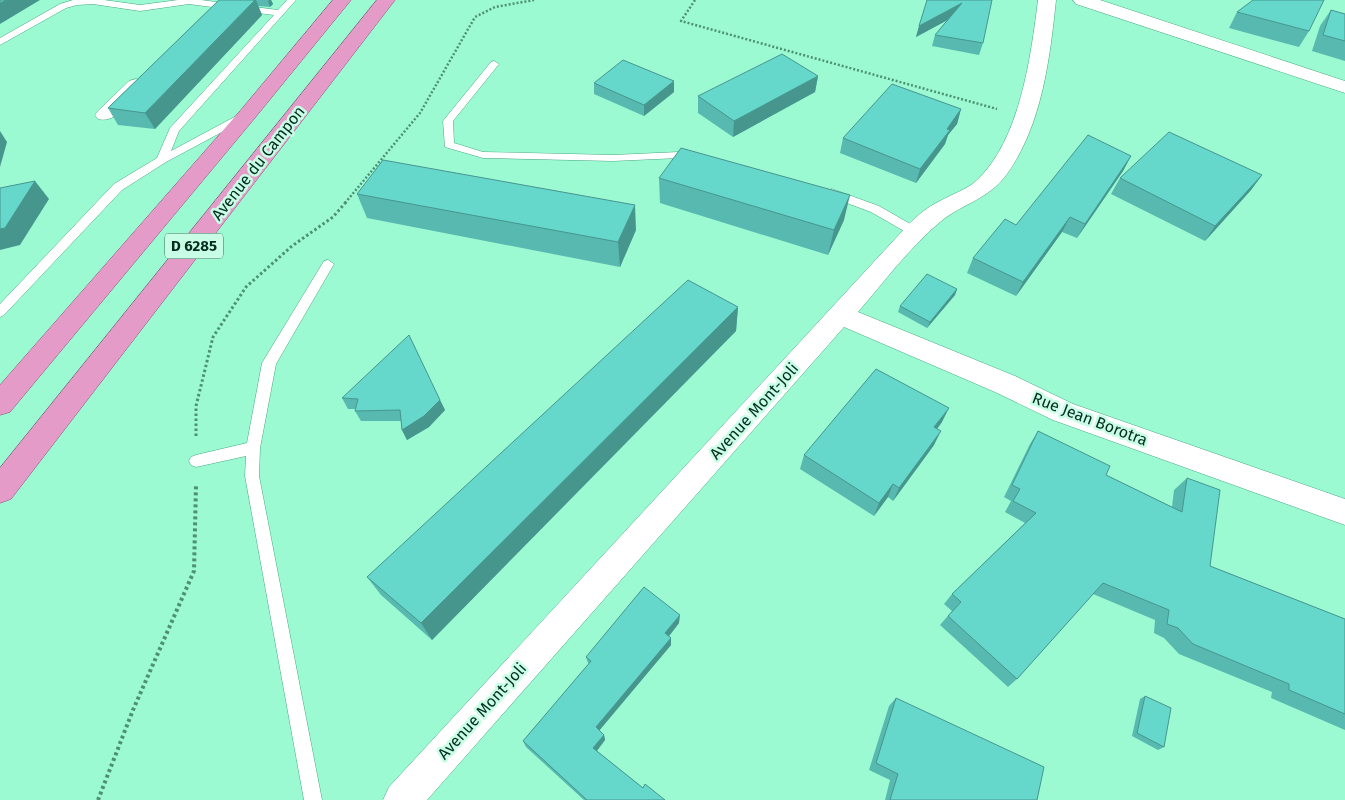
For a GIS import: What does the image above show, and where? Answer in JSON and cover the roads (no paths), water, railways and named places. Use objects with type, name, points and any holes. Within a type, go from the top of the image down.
[{"type":"main road","name":"D 6285","points":[[0,404],[247,115],[342,0]]},
{"type":"main road","name":"Avenue du Campon","points":[[0,490],[386,0]]},
{"type":"street","name":"Avenue Mont-Joli","points":[[402,800],[915,232],[930,217],[942,209],[966,198],[986,185],[1004,161],[1021,123],[1033,85],[1047,0]]},
{"type":"street","points":[[1082,0],[1345,87]]},
{"type":"street","points":[[202,24],[220,2]]},
{"type":"street","points":[[105,115],[146,76]]},
{"type":"street","name":"Rue Jean Borotra","points":[[840,315],[1005,384],[1063,412],[1345,512]]},
{"type":"lane","points":[[162,160],[174,130],[292,0]]},
{"type":"lane","points":[[0,42],[62,6],[76,2],[94,1],[140,8],[189,2],[220,2],[279,13]]},
{"type":"lane","points":[[494,64],[448,121],[448,145],[483,155],[593,158],[679,156],[707,161]]},
{"type":"lane","points":[[0,312],[118,187],[162,160],[247,115]]},
{"type":"lane","points":[[826,191],[876,210],[915,232]]},
{"type":"lane","points":[[314,800],[252,476],[253,448],[269,363],[328,264]]},
{"type":"lane","points":[[196,461],[253,448]]}]
